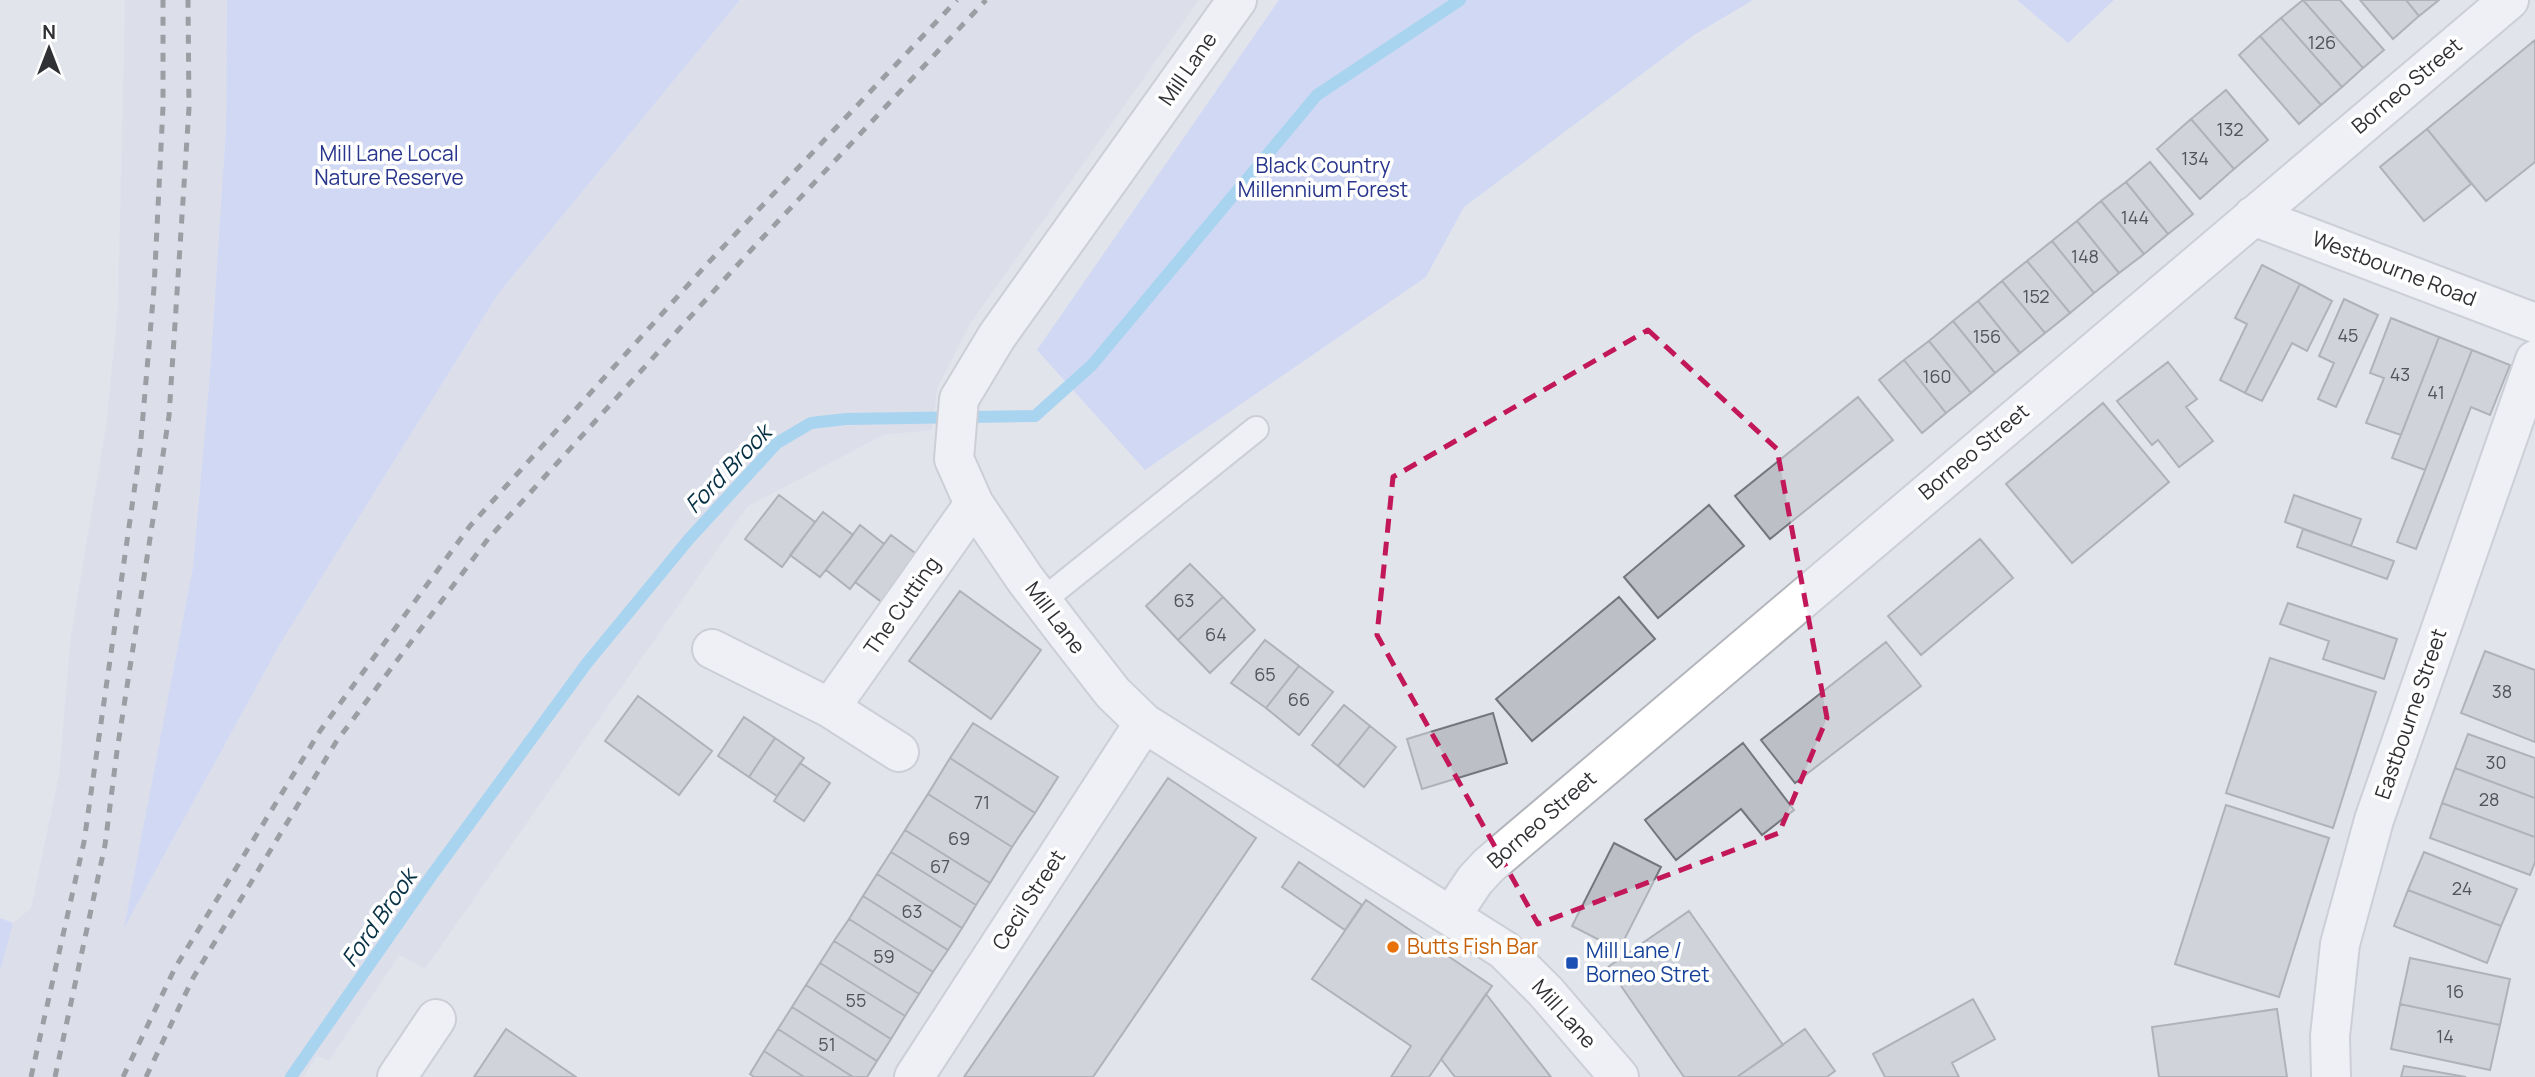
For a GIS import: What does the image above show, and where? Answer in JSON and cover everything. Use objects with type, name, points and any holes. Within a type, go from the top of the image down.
[{"type":"street","name":"Mill Lane","points":[[1237,0],[997,336],[959,399],[954,459],[974,504],[1042,601],[1113,694],[1144,723],[1504,950],[1546,992],[1619,1077]]},
{"type":"street","name":"Borneo Street","points":[[1451,916],[1475,880],[1489,865],[2509,0]]},
{"type":"street","name":"Westbourne Road","points":[[2253,216],[2535,323]]},
{"type":"street","name":"Eastbourne Street","points":[[2331,1077],[2330,1036],[2340,944],[2374,820],[2535,360]]},
{"type":"street","name":"The Cutting","points":[[830,708],[974,504]]},
{"type":"street","points":[[712,649],[830,708],[899,752]]},
{"type":"street","name":"Cecil Street","points":[[914,1077],[1144,723]]},
{"type":"street","points":[[397,1077],[436,1019]]},
{"type":"lane","points":[[1042,601],[1256,429]]},
{"type":"highlighted area","points":[[1648,330],[1777,449],[1827,718],[1779,833],[1538,924],[1377,635],[1393,477]]},
{"type":"shaded area","points":[[125,0],[227,0],[226,127],[210,373],[193,567],[125,925],[280,644],[498,294],[740,0],[1199,0],[970,324],[937,389],[932,430],[883,435],[747,507],[425,969],[399,955],[329,1061],[317,1056],[303,1077],[0,1077],[0,972],[13,923],[31,908],[59,775],[70,642],[106,426],[118,305]]},
{"type":"green space","name":"Mill Lane Local Nature Reserve","points":[[227,0],[740,0],[498,294],[280,644],[124,928],[193,567],[210,373],[226,127]]},
{"type":"green space","name":"Black Country Millennium Forest","points":[[1279,0],[1753,0],[1694,35],[1464,207],[1426,277],[1145,470],[1037,350]]},
{"type":"green space","points":[[2017,0],[2114,0],[2068,43]]},
{"type":"green space","points":[[0,918],[13,923],[0,972]]},
{"type":"building","points":[[2303,0],[2340,0],[2384,50],[2363,68]]},
{"type":"building","points":[[2303,0],[2363,68],[2342,87],[2281,18]]},
{"type":"building","points":[[2360,0],[2406,0],[2419,16],[2393,39]]},
{"type":"building","points":[[2406,0],[2439,0],[2419,16]]},
{"type":"building","points":[[2281,18],[2342,87],[2321,105],[2260,36]]},
{"type":"building","points":[[2260,36],[2321,105],[2299,124],[2239,55]]},
{"type":"building","points":[[2535,40],[2535,162],[2486,201],[2427,129]]},
{"type":"building","points":[[2226,90],[2268,140],[2234,169],[2191,119]]},
{"type":"building","points":[[2191,119],[2234,169],[2200,199],[2157,149]]},
{"type":"building","points":[[2427,129],[2471,184],[2424,221],[2380,167]]},
{"type":"building","points":[[2150,162],[2193,214],[2168,234],[2126,182]]},
{"type":"building","points":[[2126,182],[2168,234],[2144,254],[2101,201]]},
{"type":"building","points":[[2101,201],[2144,254],[2119,273],[2077,221]]},
{"type":"building","points":[[2077,221],[2119,273],[2094,293],[2052,241]]},
{"type":"building","points":[[2052,241],[2094,293],[2070,313],[2027,261]]},
{"type":"building","points":[[2027,261],[2070,313],[2045,333],[2002,281]]},
{"type":"building","points":[[2262,265],[2300,284],[2245,393],[2220,380],[2247,324],[2235,318]]},
{"type":"building","points":[[2002,281],[2045,333],[2020,353],[1978,301]]},
{"type":"building","points":[[2300,284],[2332,301],[2307,351],[2292,343],[2262,401],[2245,393]]},
{"type":"building","points":[[2344,299],[2378,315],[2336,407],[2318,399],[2334,363],[2319,356]]},
{"type":"building","points":[[1978,301],[2020,353],[1995,373],[1953,321]]},
{"type":"building","points":[[2391,318],[2439,337],[2401,435],[2366,423],[2384,378],[2370,373]]},
{"type":"building","points":[[1953,321],[1995,373],[1971,393],[1929,341]]},
{"type":"building","points":[[2439,337],[2472,350],[2425,470],[2392,458]]},
{"type":"building","points":[[1929,341],[1971,393],[1946,413],[1904,360]]},
{"type":"building","points":[[2472,350],[2510,365],[2490,415],[2471,407],[2416,549],[2397,542]]},
{"type":"building","points":[[1904,360],[1946,413],[1922,433],[1879,380]]},
{"type":"building","points":[[2168,362],[2197,399],[2186,407],[2213,441],[2179,467],[2158,440],[2152,445],[2117,401]]},
{"type":"building","points":[[1858,397],[1893,440],[1770,539],[1735,496]]},
{"type":"building","points":[[2103,403],[2169,482],[2072,563],[2006,484]]},
{"type":"building","points":[[779,495],[815,522],[782,567],[745,539]]},
{"type":"building","points":[[2294,495],[2361,519],[2351,546],[2285,522]]},
{"type":"building","points":[[1709,505],[1744,546],[1658,618],[1624,577]]},
{"type":"building","points":[[823,512],[853,535],[820,577],[790,555]]},
{"type":"building","points":[[860,525],[884,544],[850,589],[826,570]]},
{"type":"building","points":[[2303,529],[2394,561],[2387,579],[2297,547]]},
{"type":"building","points":[[891,535],[919,556],[883,603],[855,582]]},
{"type":"building","points":[[1980,539],[2013,578],[1921,655],[1888,616]]},
{"type":"building","points":[[1190,564],[1223,597],[1178,640],[1146,606]]},
{"type":"building","points":[[960,591],[1041,650],[991,719],[909,661]]},
{"type":"building","points":[[1223,597],[1255,630],[1210,673],[1178,640]]},
{"type":"building","points":[[1619,597],[1655,639],[1532,741],[1496,699]]},
{"type":"building","points":[[2288,603],[2397,639],[2384,679],[2323,659],[2329,641],[2280,624]]},
{"type":"building","points":[[1265,640],[1299,666],[1266,708],[1231,683]]},
{"type":"building","points":[[1886,642],[1921,686],[1795,783],[1761,740]]},
{"type":"building","points":[[2485,651],[2535,670],[2535,742],[2461,713]]},
{"type":"building","points":[[2270,658],[2376,692],[2333,828],[2226,793]]},
{"type":"building","points":[[1299,666],[1333,692],[1299,735],[1266,708]]},
{"type":"building","points":[[638,696],[712,751],[679,795],[605,741]]},
{"type":"building","points":[[1344,705],[1370,726],[1338,766],[1312,745]]},
{"type":"building","points":[[1493,713],[1507,763],[1422,789],[1407,739]]},
{"type":"building","points":[[744,717],[775,738],[749,777],[718,756]]},
{"type":"building","points":[[973,723],[1058,777],[1035,813],[950,758]]},
{"type":"building","points":[[1370,726],[1396,747],[1364,787],[1338,766]]},
{"type":"building","points":[[2468,734],[2535,758],[2535,798],[2455,768]]},
{"type":"building","points":[[775,738],[804,758],[777,796],[749,777]]},
{"type":"building","points":[[1743,743],[1794,810],[1762,835],[1741,809],[1676,860],[1645,820]]},
{"type":"building","points":[[950,758],[1035,813],[1012,847],[928,794]]},
{"type":"building","points":[[800,763],[830,783],[804,821],[774,801]]},
{"type":"building","points":[[2455,768],[2535,798],[2535,837],[2442,803]]},
{"type":"building","points":[[1168,778],[1256,838],[1093,1077],[964,1077]]},
{"type":"building","points":[[928,794],[1012,847],[990,883],[905,830]]},
{"type":"building","points":[[2442,803],[2535,837],[2535,862],[2530,875],[2430,838]]},
{"type":"building","points":[[2226,805],[2329,838],[2279,997],[2175,964]]},
{"type":"building","points":[[905,830],[990,883],[976,905],[891,852]]},
{"type":"building","points":[[1614,843],[1661,867],[1619,950],[1572,926]]},
{"type":"building","points":[[891,852],[976,905],[962,928],[877,874]]},
{"type":"building","points":[[2424,852],[2517,889],[2501,926],[2408,890]]},
{"type":"building","points":[[1299,862],[1362,905],[1345,930],[1282,887]]},
{"type":"building","points":[[877,874],[962,928],[948,950],[863,896]]},
{"type":"building","points":[[2408,890],[2501,926],[2487,963],[2394,926]]},
{"type":"building","points":[[863,896],[948,950],[933,972],[849,919]]},
{"type":"building","points":[[1366,900],[1492,986],[1429,1077],[1391,1077],[1411,1046],[1312,979]]},
{"type":"building","points":[[1689,911],[1783,1045],[1737,1077],[1684,1077],[1608,967]]},
{"type":"building","points":[[849,919],[933,972],[919,994],[834,941]]},
{"type":"building","points":[[834,941],[919,994],[905,1016],[820,963]]},
{"type":"building","points":[[2410,958],[2510,979],[2500,1025],[2400,1004]]},
{"type":"building","points":[[820,963],[905,1016],[891,1039],[806,985]]},
{"type":"building","points":[[806,985],[891,1039],[877,1061],[792,1007]]},
{"type":"building","points":[[1486,994],[1551,1077],[1455,1077],[1441,1059]]},
{"type":"building","points":[[1973,999],[1995,1039],[1952,1063],[1959,1077],[1885,1077],[1873,1054]]},
{"type":"building","points":[[2400,1004],[2500,1025],[2490,1070],[2391,1049]]},
{"type":"building","points":[[792,1007],[877,1061],[867,1077],[853,1077],[778,1029]]},
{"type":"building","points":[[2277,1009],[2287,1077],[2159,1077],[2152,1027]]},
{"type":"building","points":[[506,1029],[576,1077],[474,1077]]},
{"type":"building","points":[[778,1029],[853,1077],[804,1077],[764,1051]]},
{"type":"building","points":[[1805,1029],[1835,1071],[1827,1077],[1737,1077]]},
{"type":"building","points":[[764,1051],[804,1077],[754,1077],[750,1074]]},
{"type":"building","points":[[2404,1066],[2466,1077],[2401,1077]]},
{"type":"waterway","name":"Ford Brook","points":[[291,1077],[432,875],[587,663],[689,539],[777,443],[811,423],[846,419],[1035,416],[1092,365],[1317,95],[1460,0]]},
{"type":"railway","points":[[31,1077],[84,842],[140,450],[154,288],[163,107],[163,0]]},
{"type":"railway","points":[[55,1077],[105,845],[169,416],[189,108],[188,0]]},
{"type":"railway","points":[[123,1077],[175,968],[320,731],[470,526],[708,263],[957,0]]},
{"type":"railway","points":[[146,1077],[193,978],[336,742],[488,539],[752,249],[986,0]]},
{"type":"place","name":"Butts Fish Bar","points":[[1393,947]]},
{"type":"place","name":"Mill Lane / Borneo Stret","points":[[1572,963]]}]
